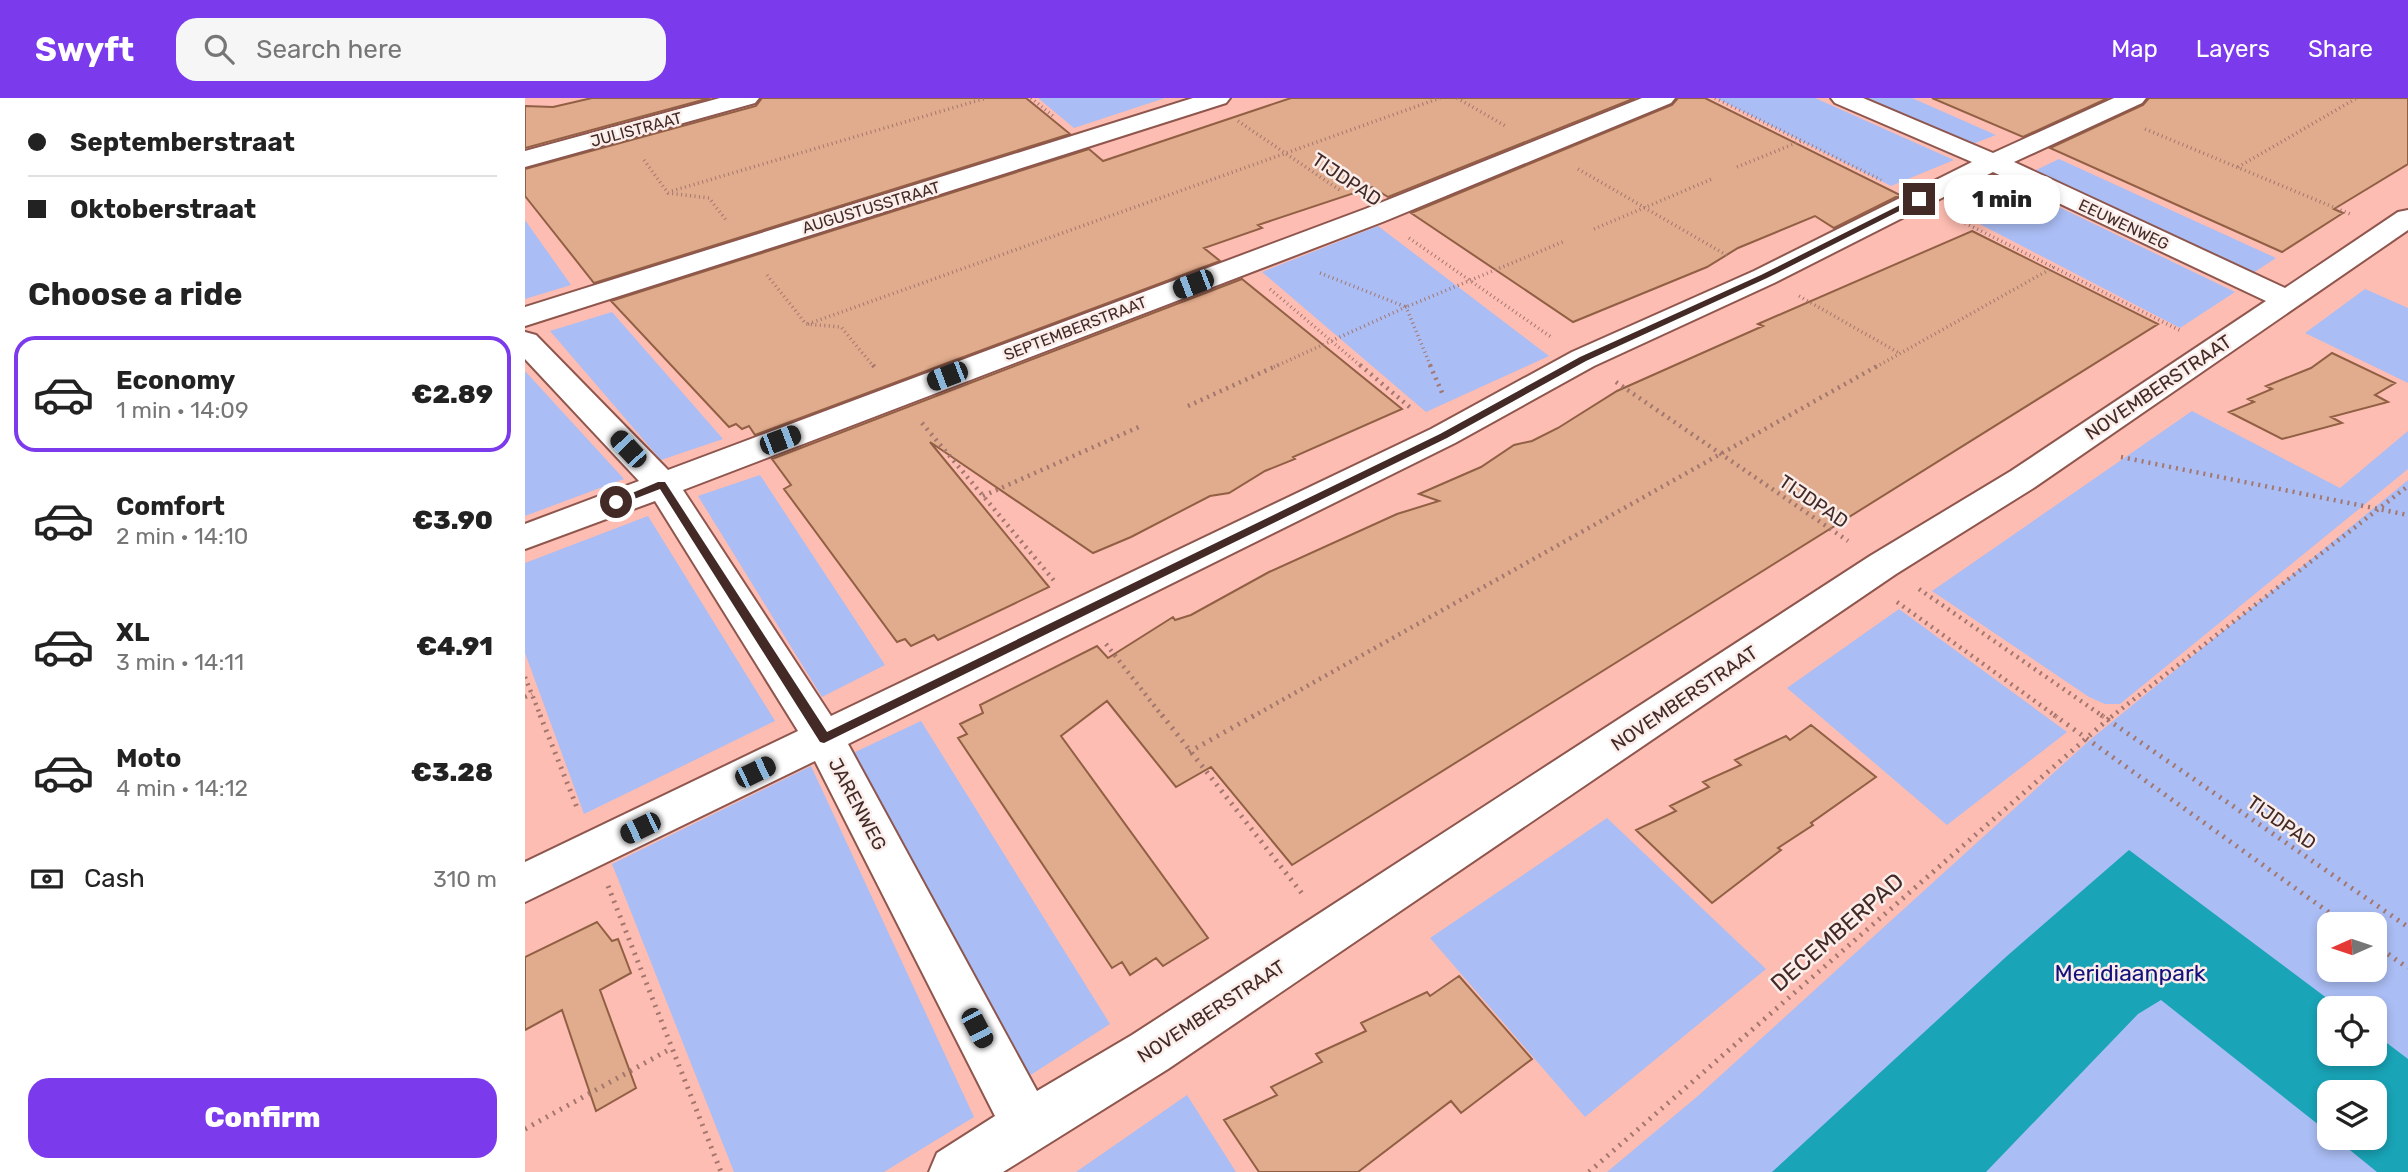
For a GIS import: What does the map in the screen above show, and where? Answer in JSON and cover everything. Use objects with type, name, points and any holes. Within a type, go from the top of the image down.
[{"type":"street","name":"JULISTRAAT","points":[[525,159],[747,98]]},
{"type":"street","name":"SEPTEMBERSTRAAT","points":[[525,537],[1375,215],[1663,98]]},
{"type":"street","name":"EEUWENWEG","points":[[1843,98],[1993,162],[2287,300]]},
{"type":"street","name":"AUGUSTUSSTRAAT","points":[[525,317],[1214,99]]},
{"type":"street","points":[[525,883],[1450,432],[1583,359],[1764,276],[1993,162],[2119,105]]},
{"type":"street","name":"NOVEMBERSTRAAT","points":[[956,1172],[1027,1125],[1150,1052],[1333,932],[1873,572],[2073,445],[2399,224]]},
{"type":"street","name":"JARENWEG","points":[[525,341],[662,485],[824,739],[1027,1125]]},
{"type":"path","points":[[668,193],[986,98]]},
{"type":"path","points":[[806,324],[1440,98]]},
{"type":"path","points":[[1457,98],[1899,353]]},
{"type":"path","points":[[1715,98],[2216,349]]},
{"type":"path","points":[[2238,167],[2357,98]]},
{"type":"path","name":"TIJDPAD","points":[[1214,99],[1284,152],[1721,454],[1873,572],[2108,719],[2408,927]]},
{"type":"path","points":[[2119,105],[2238,167],[2399,224]]},
{"type":"path","points":[[624,132],[668,193],[709,198],[806,324],[841,327],[1081,613],[1333,932]]},
{"type":"path","points":[[1737,167],[1801,141]]},
{"type":"path","points":[[1594,229],[1712,179]]},
{"type":"path","points":[[1188,406],[1406,307],[1565,241]]},
{"type":"path","points":[[1272,254],[1406,307],[1450,432]]},
{"type":"path","points":[[1242,265],[1332,342],[1450,432]]},
{"type":"path","points":[[1189,752],[2054,267]]},
{"type":"path","points":[[983,496],[1140,426]]},
{"type":"path","points":[[2073,445],[2080,449],[2408,515]]},
{"type":"path","name":"DECEMBERPAD","points":[[1589,1172],[2084,739],[2381,510],[2408,486]]},
{"type":"path","points":[[1873,572],[2084,739],[2328,912]]},
{"type":"path","points":[[525,677],[721,1172]]},
{"type":"path","points":[[525,697],[532,694]]},
{"type":"path","points":[[2387,953],[2408,968]]},
{"type":"path","points":[[525,1129],[672,1048]]},
{"type":"green space","points":[[1038,98],[1165,98],[1074,128]]},
{"type":"green space","points":[[1716,98],[1815,98],[1954,160],[1891,186]]},
{"type":"green space","points":[[1861,98],[1912,98],[1996,135],[1970,145]]},
{"type":"green space","points":[[2059,159],[2276,258],[2253,273],[2034,171]]},
{"type":"green space","points":[[2003,180],[2235,292],[2180,328],[1947,207]]},
{"type":"green space","points":[[525,220],[571,285],[525,299]]},
{"type":"green space","points":[[1378,226],[1549,356],[1426,412],[1262,272]]},
{"type":"green space","points":[[2365,289],[2408,308],[2408,383],[2305,333]]},
{"type":"green space","points":[[612,312],[723,439],[661,460],[550,331]]},
{"type":"green space","points":[[525,371],[624,479],[525,516]]},
{"type":"green space","points":[[2192,411],[2340,488],[2408,431],[2408,469],[2120,704],[2105,704],[2089,697],[1932,591]]},
{"type":"green space","points":[[760,475],[885,665],[822,697],[698,496]]},
{"type":"green space","name":"Meridiaanpark","points":[[2408,480],[2408,1172],[1607,1172],[1699,1095],[2091,739]]},
{"type":"green space","points":[[648,516],[775,721],[584,814],[525,653],[525,563]]},
{"type":"green space","points":[[1899,609],[2067,732],[1947,825],[1787,688]]},
{"type":"green space","points":[[921,721],[1110,1024],[1029,1076],[853,753]]},
{"type":"green space","points":[[811,766],[974,1117],[884,1172],[734,1172],[612,864]]},
{"type":"green space","points":[[1607,818],[1766,969],[1585,1117],[1430,938]]},
{"type":"green space","points":[[1187,1095],[1236,1172],[1076,1172]]},
{"type":"shaded area","points":[[2129,850],[2324,996],[2317,996],[2317,1066],[2387,1066],[2387,1043],[2408,1059],[2408,1172],[2377,1172],[2350,1150],[2387,1150],[2387,1080],[2317,1080],[2317,1124],[2161,1000],[2138,1014],[1986,1172],[1772,1172],[2007,956]]},
{"type":"building","points":[[592,98],[710,98],[525,148],[525,106],[553,107]]},
{"type":"building","points":[[762,98],[1026,98],[1070,134],[594,283],[525,196],[525,169],[756,106]]},
{"type":"building","points":[[1291,98],[1635,98],[1388,197],[1372,187],[1258,225],[1262,228],[1204,248],[1220,261],[755,435],[749,426],[742,429],[736,424],[729,427],[611,301],[1089,149],[1103,161]]},
{"type":"building","points":[[1678,98],[1705,98],[1900,195],[1834,228],[1815,216],[1738,248],[1707,267],[1573,322],[1411,213],[1672,105]]},
{"type":"building","points":[[1932,98],[2108,98],[2023,137]]},
{"type":"building","points":[[2149,98],[2408,98],[2408,164],[2334,209],[2343,213],[2282,252],[2050,148],[2143,105]]},
{"type":"building","points":[[1972,231],[2158,324],[1292,865],[1211,767],[1176,787],[1107,701],[1061,736],[1208,938],[1163,966],[1156,958],[1130,975],[1122,962],[1112,968],[958,738],[967,734],[960,724],[983,713],[980,705],[1097,646],[1108,658],[1173,617],[1175,620],[1191,615],[1269,572],[1397,514],[1439,501],[1419,494],[1481,467],[1514,445],[1532,441],[1558,428],[1617,391],[1763,326],[1758,324]]},
{"type":"building","points":[[1242,279],[1402,409],[1293,457],[1295,459],[1265,471],[1229,493],[1210,496],[1131,537],[1093,553],[930,442],[1049,587],[938,640],[934,635],[911,646],[905,639],[897,642],[784,489],[791,485],[772,459]]},
{"type":"building","points":[[2332,353],[2395,383],[2375,395],[2388,402],[2331,417],[2342,423],[2282,439],[2229,412],[2254,402],[2248,399],[2272,389],[2266,386],[2311,368]]},
{"type":"building","points":[[1811,725],[1876,777],[1778,848],[1781,850],[1712,903],[1636,830],[1676,811],[1670,806],[1709,787],[1703,782],[1741,765],[1735,760],[1786,736],[1790,740]]},
{"type":"building","points":[[597,922],[612,941],[618,939],[631,973],[600,990],[636,1088],[596,1111],[562,1010],[525,1030],[525,957]]},
{"type":"building","points":[[1459,976],[1532,1059],[1461,1113],[1451,1101],[1358,1172],[1259,1172],[1224,1120],[1277,1095],[1271,1087],[1322,1062],[1316,1054],[1366,1031],[1361,1023],[1427,992],[1430,996]]},
{"type":"route","points":[[616,502],[662,485],[824,739],[1443,436],[1583,359],[1764,276],[1919,199]]}]
